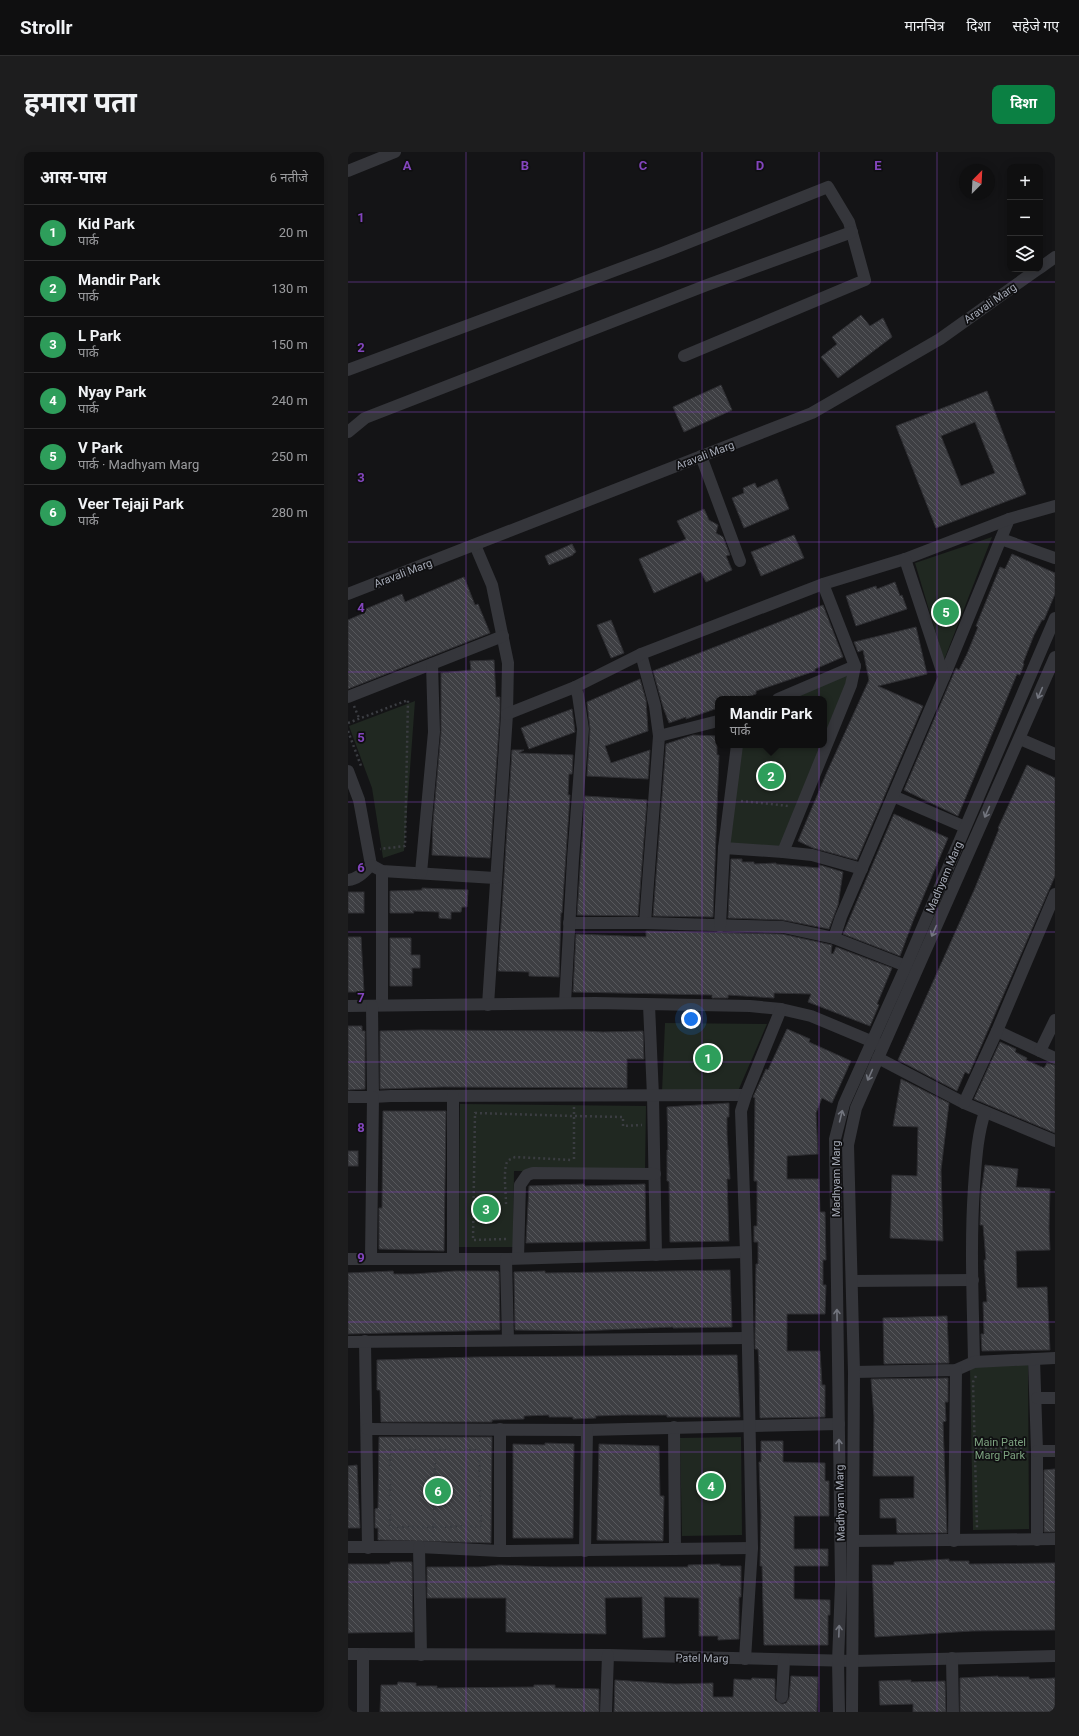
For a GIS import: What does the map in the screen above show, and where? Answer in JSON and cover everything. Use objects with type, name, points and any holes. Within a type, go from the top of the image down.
[{"type":"street","points":[[348,170],[395,152]]},
{"type":"street","points":[[348,370],[662,253],[828,187],[849,222],[865,280],[684,356]]},
{"type":"street","points":[[348,432],[365,418],[707,285],[852,232]]},
{"type":"street","name":"Aravali Marg","points":[[1043,265],[1055,257]]},
{"type":"street","name":"Aravali Marg","points":[[348,594],[812,413],[940,339],[1033,272]]},
{"type":"street","points":[[701,456],[740,561]]},
{"type":"street","points":[[507,714],[575,686],[641,654],[823,584],[905,559],[1009,519],[1055,506]]},
{"type":"street","points":[[834,938],[841,916],[944,677],[1009,519]]},
{"type":"street","points":[[1001,538],[1055,558]]},
{"type":"street","points":[[474,545],[492,585],[508,663],[507,714],[495,878],[488,1005]]},
{"type":"street","points":[[905,559],[944,677]]},
{"type":"street","points":[[823,584],[855,666],[851,685],[827,744]]},
{"type":"street","name":"Madhyam Marg","points":[[839,1712],[838,1661],[841,1584],[835,1138],[844,1104],[906,966],[1055,618]]},
{"type":"street","points":[[348,697],[503,636]]},
{"type":"street","points":[[641,654],[655,706],[659,736],[645,923]]},
{"type":"street","name":"Madhyam Marg","points":[[852,1712],[854,1661],[854,1372],[848,1145],[856,1108],[1055,657]]},
{"type":"street","points":[[422,873],[434,732],[432,664]]},
{"type":"street","points":[[785,696],[855,666]]},
{"type":"street","points":[[565,1003],[569,923],[583,729],[578,695],[575,686]]},
{"type":"street","points":[[659,736],[715,722]]},
{"type":"street","points":[[1020,738],[1055,754]]},
{"type":"street","points":[[720,926],[724,848],[736,748]]},
{"type":"street","points":[[783,852],[825,748]]},
{"type":"street","points":[[348,771],[359,800],[371,865]]},
{"type":"street","points":[[893,796],[965,827]]},
{"type":"street","points":[[724,848],[783,852],[812,856],[862,869]]},
{"type":"street","points":[[371,865],[382,871],[495,878]]},
{"type":"street","points":[[348,880],[361,875],[371,865]]},
{"type":"street","points":[[371,1258],[373,1097],[382,871]]},
{"type":"street","points":[[964,1103],[997,1031],[1055,894]]},
{"type":"street","points":[[569,923],[645,923],[784,927],[834,938],[906,966]]},
{"type":"street","points":[[348,1006],[565,1003],[750,1006],[781,1009],[811,1016],[883,1046]]},
{"type":"street","points":[[649,1005],[653,1096],[656,1255]]},
{"type":"street","points":[[745,1658],[752,1548],[746,1252],[741,1111],[781,1009]]},
{"type":"street","points":[[1040,1051],[1055,1020]]},
{"type":"street","points":[[997,1031],[1055,1058]]},
{"type":"street","points":[[878,1058],[964,1103],[1055,1141]]},
{"type":"street","points":[[348,1097],[746,1095]]},
{"type":"street","points":[[453,1096],[453,1258]]},
{"type":"street","points":[[974,1362],[972,1221],[979,1128],[985,1112]]},
{"type":"street","points":[[508,1340],[512,1259],[520,1185],[527,1175],[533,1173],[655,1174]]},
{"type":"street","points":[[348,1259],[512,1259],[746,1252]]},
{"type":"street","points":[[852,1281],[973,1280]]},
{"type":"street","points":[[348,1342],[747,1338]]},
{"type":"street","points":[[365,1341],[368,1548]]},
{"type":"street","points":[[854,1372],[956,1370],[974,1362],[1055,1358]]},
{"type":"street","points":[[1034,1359],[1037,1398],[1036,1540]]},
{"type":"street","points":[[954,1540],[956,1370]]},
{"type":"street","points":[[1037,1398],[1055,1398]]},
{"type":"street","points":[[366,1429],[587,1430],[839,1424]]},
{"type":"street","points":[[674,1427],[675,1549]]},
{"type":"street","points":[[500,1429],[500,1551]]},
{"type":"street","points":[[586,1551],[587,1430]]},
{"type":"street","points":[[1037,1451],[1055,1451]]},
{"type":"street","points":[[853,1542],[1055,1540]]},
{"type":"street","points":[[348,1547],[419,1547],[500,1551],[752,1548]]},
{"type":"street","points":[[419,1547],[421,1655]]},
{"type":"street","name":"Patel Marg","points":[[348,1654],[608,1655],[838,1661],[1055,1656]]},
{"type":"street","points":[[363,1654],[363,1712]]},
{"type":"street","points":[[606,1712],[608,1655]]},
{"type":"street","points":[[952,1658],[952,1712]]},
{"type":"street","points":[[782,1697],[784,1660]]},
{"type":"path","points":[[348,723],[408,700],[405,846],[380,850],[379,843]]},
{"type":"path","points":[[348,731],[361,768]]},
{"type":"path","points":[[742,795],[741,802],[801,807]]},
{"type":"path","points":[[574,1096],[574,1160]]},
{"type":"path","points":[[506,1232],[506,1239],[473,1240],[475,1113],[623,1117],[623,1126],[642,1124],[643,1132]]},
{"type":"path","points":[[506,1208],[506,1169],[507,1163],[510,1159],[581,1160]]},
{"type":"path","points":[[977,1532],[973,1382],[975,1376],[979,1374]]},
{"type":"path","points":[[1025,1440],[1025,1456]]},
{"type":"path","points":[[975,1448],[1025,1448]]},
{"type":"path","points":[[390,1450],[479,1450],[481,1526],[434,1527],[390,1527],[390,1450]]},
{"type":"path","points":[[432,1548],[434,1527],[435,1450]]},
{"type":"green space","points":[[992,537],[944,660],[915,563]]},
{"type":"green space","points":[[855,666],[827,738],[827,696],[785,696]]},
{"type":"green space","points":[[415,701],[404,851],[383,858],[372,788],[349,726]]},
{"type":"green space","points":[[737,748],[823,748],[783,852],[724,848]]},
{"type":"green space","points":[[665,1023],[767,1024],[738,1091],[662,1092]]},
{"type":"green space","points":[[460,1104],[646,1106],[645,1172],[514,1171],[513,1247],[459,1247]]},
{"type":"green space","name":"Main Patel Marg Park","points":[[1028,1363],[1029,1529],[973,1530],[970,1367]]},
{"type":"green space","points":[[741,1437],[742,1535],[682,1536],[680,1438]]},
{"type":"building","points":[[861,315],[870,326],[883,318],[892,337],[838,378],[821,357],[837,344],[832,337]]},
{"type":"building","points":[[721,385],[732,410],[684,432],[673,407]]},
{"type":"building","points":[[987,391],[1026,494],[936,528],[896,426]],"holes":[[[975,422],[995,473],[961,486],[941,436]]]},
{"type":"building","points":[[777,479],[789,509],[744,528],[732,498],[744,493],[743,488],[755,483],[757,488]]},
{"type":"building","points":[[704,509],[709,520],[718,525],[716,533],[723,537],[730,555],[726,556],[732,570],[706,582],[701,572],[654,593],[639,559],[686,539],[677,521]]},
{"type":"building","points":[[794,535],[804,558],[761,576],[751,552]]},
{"type":"building","points":[[572,544],[576,552],[573,555],[549,565],[545,556]]},
{"type":"building","points":[[1012,554],[1055,573],[1055,594],[1044,620],[1042,620],[1034,635],[1020,675],[1017,674],[958,816],[904,790],[956,668],[959,670],[967,654],[978,627],[976,626],[1000,567],[1005,569]]},
{"type":"building","points":[[464,577],[475,605],[478,604],[490,633],[348,689],[348,620],[364,613],[363,610],[402,594],[405,602]]},
{"type":"building","points":[[895,582],[907,609],[856,626],[846,596],[876,586],[877,589]]},
{"type":"building","points":[[823,605],[843,657],[815,669],[815,671],[756,691],[756,694],[750,696],[715,696],[715,709],[669,723],[653,671]]},
{"type":"building","points":[[611,620],[624,653],[611,658],[597,625]]},
{"type":"building","points":[[916,627],[927,674],[878,686],[923,706],[857,860],[813,848],[798,841],[827,772],[869,680],[863,650],[858,652],[854,642]]},
{"type":"building","points":[[494,660],[496,697],[500,697],[500,714],[490,858],[432,855],[433,822],[441,733],[441,673],[471,670],[470,661]]},
{"type":"building","points":[[640,679],[646,700],[648,731],[605,746],[611,763],[650,750],[648,779],[587,776],[590,729],[587,702]]},
{"type":"building","points":[[572,709],[575,732],[529,749],[521,728]]},
{"type":"building","points":[[693,735],[715,736],[715,748],[717,748],[717,755],[719,755],[713,917],[653,916],[666,744]]},
{"type":"building","points":[[512,750],[524,750],[519,753],[573,755],[572,774],[569,774],[568,795],[570,795],[561,913],[559,977],[529,976],[529,972],[498,971]]},
{"type":"building","points":[[1027,765],[1055,778],[1055,876],[969,1074],[965,1072],[957,1091],[898,1060],[975,888],[999,829],[998,828]]},
{"type":"building","points":[[585,796],[647,800],[638,916],[577,915]]},
{"type":"building","points":[[894,814],[948,838],[900,956],[843,934]]},
{"type":"building","points":[[731,859],[742,859],[742,862],[754,862],[754,864],[776,863],[819,868],[820,865],[843,872],[838,905],[829,929],[783,920],[728,918]]},
{"type":"building","points":[[422,888],[468,890],[467,907],[462,907],[461,912],[451,912],[451,919],[439,918],[439,912],[413,911],[414,913],[390,913],[390,891],[422,890]]},
{"type":"building","points":[[348,892],[364,892],[364,913],[348,913]]},
{"type":"building","points":[[646,931],[782,934],[832,945],[831,953],[833,954],[836,947],[892,968],[877,1004],[879,1005],[870,1026],[808,1002],[811,994],[774,993],[774,998],[728,995],[728,998],[712,998],[712,995],[573,992],[576,934],[646,937]]},
{"type":"building","points":[[348,937],[361,937],[364,992],[348,992]]},
{"type":"building","points":[[390,938],[411,938],[411,955],[420,955],[420,968],[412,968],[412,986],[390,986]]},
{"type":"building","points":[[348,1026],[362,1026],[362,1031],[365,1031],[365,1089],[348,1090]]},
{"type":"building","points":[[787,1029],[810,1039],[809,1042],[851,1061],[832,1103],[822,1098],[816,1113],[818,1154],[787,1156],[787,1179],[819,1179],[820,1212],[825,1212],[826,1260],[823,1260],[823,1285],[826,1285],[825,1314],[787,1314],[787,1351],[820,1351],[822,1385],[825,1385],[825,1417],[760,1418],[758,1349],[755,1349],[756,1264],[758,1264],[758,1242],[754,1242],[754,1226],[757,1226],[757,1181],[754,1181],[755,1098],[753,1097],[766,1069],[768,1070]]},
{"type":"building","points":[[380,1031],[643,1031],[644,1059],[627,1059],[627,1088],[442,1087],[380,1089]]},
{"type":"building","points":[[1000,1042],[1016,1049],[1015,1052],[1027,1058],[1026,1060],[1044,1068],[1047,1063],[1055,1065],[1055,1133],[974,1099]]},
{"type":"building","points":[[901,1079],[949,1103],[941,1170],[943,1241],[890,1238],[892,1175],[917,1176],[918,1127],[893,1126]]},
{"type":"building","points":[[729,1103],[727,1134],[730,1179],[727,1179],[729,1241],[670,1242],[669,1181],[667,1181],[667,1107]]},
{"type":"building","points":[[383,1111],[446,1111],[444,1251],[379,1249],[379,1208],[382,1208]]},
{"type":"building","points":[[348,1151],[358,1151],[358,1166],[348,1166]]},
{"type":"building","points":[[985,1165],[1018,1169],[1016,1187],[1050,1189],[1050,1250],[1016,1251],[1017,1288],[1047,1287],[1050,1350],[982,1351],[981,1334],[984,1334],[983,1302],[987,1302],[983,1225],[980,1225],[981,1194]]},
{"type":"building","points":[[584,1184],[585,1186],[645,1184],[646,1241],[526,1243],[529,1186]]},
{"type":"building","points":[[730,1270],[732,1327],[673,1327],[580,1331],[515,1330],[514,1272],[545,1271],[545,1273]]},
{"type":"building","points":[[393,1271],[394,1274],[414,1274],[455,1271],[498,1271],[500,1330],[348,1334],[348,1273]]},
{"type":"building","points":[[947,1316],[949,1363],[884,1364],[883,1318]]},
{"type":"building","points":[[737,1355],[740,1417],[667,1417],[667,1415],[623,1415],[595,1416],[596,1418],[573,1419],[573,1417],[549,1417],[549,1415],[524,1416],[524,1419],[492,1420],[492,1422],[381,1422],[380,1390],[377,1390],[377,1360],[476,1357]]},
{"type":"building","points":[[948,1378],[948,1402],[945,1402],[946,1421],[943,1422],[947,1533],[897,1533],[896,1518],[880,1518],[880,1499],[914,1498],[914,1476],[873,1476],[874,1417],[871,1379]]},
{"type":"building","points":[[379,1437],[492,1437],[491,1543],[378,1540],[378,1528],[375,1528],[375,1509],[378,1508]]},
{"type":"building","points":[[761,1441],[783,1441],[783,1462],[825,1463],[825,1481],[829,1481],[829,1516],[794,1516],[794,1549],[828,1549],[828,1566],[794,1566],[794,1599],[830,1600],[830,1615],[828,1615],[828,1645],[764,1645],[762,1566],[760,1566],[761,1515],[759,1462],[761,1462]]},
{"type":"building","points":[[545,1443],[574,1444],[573,1538],[513,1538],[513,1444],[545,1445]]},
{"type":"building","points":[[599,1444],[659,1446],[660,1496],[664,1496],[663,1541],[597,1540]]},
{"type":"building","points":[[357,1465],[360,1528],[348,1528],[348,1466]]},
{"type":"building","points":[[1055,1469],[1055,1532],[1044,1532],[1044,1470]]},
{"type":"building","points":[[949,1559],[949,1561],[969,1561],[969,1564],[1055,1563],[1055,1630],[972,1631],[875,1637],[872,1565],[894,1565],[894,1562]]},
{"type":"building","points":[[390,1562],[412,1562],[413,1632],[348,1633],[348,1564],[390,1564]]},
{"type":"building","points":[[720,1564],[720,1566],[741,1566],[739,1639],[718,1640],[718,1636],[699,1636],[699,1598],[664,1597],[665,1637],[643,1638],[642,1597],[605,1598],[606,1634],[506,1632],[506,1598],[427,1598],[427,1567],[480,1567],[499,1565],[549,1567],[688,1567],[688,1565]]},
{"type":"building","points":[[791,1676],[818,1677],[817,1712],[614,1712],[615,1680],[675,1684],[713,1683],[713,1697],[733,1697],[734,1679],[775,1679],[775,1700],[782,1704],[786,1703],[789,1698]]},
{"type":"building","points":[[998,1676],[1029,1677],[1029,1679],[1055,1678],[1055,1712],[960,1712],[960,1678]]},
{"type":"building","points":[[911,1680],[911,1682],[945,1681],[946,1712],[913,1712],[913,1704],[880,1705],[879,1681]]},
{"type":"building","points":[[398,1682],[416,1683],[416,1686],[437,1686],[437,1688],[534,1687],[534,1685],[555,1685],[555,1688],[599,1689],[599,1712],[380,1712],[381,1685],[397,1685]]},
{"type":"place","name":"V Park","points":[[946,612]]},
{"type":"place","name":"Mandir Park","points":[[771,776]]},
{"type":"place","name":"Kid Park","points":[[708,1058]]},
{"type":"place","name":"L Park","points":[[486,1209]]},
{"type":"place","name":"Nyay Park","points":[[711,1486]]},
{"type":"place","name":"Veer Tejaji Park","points":[[438,1491]]}]
